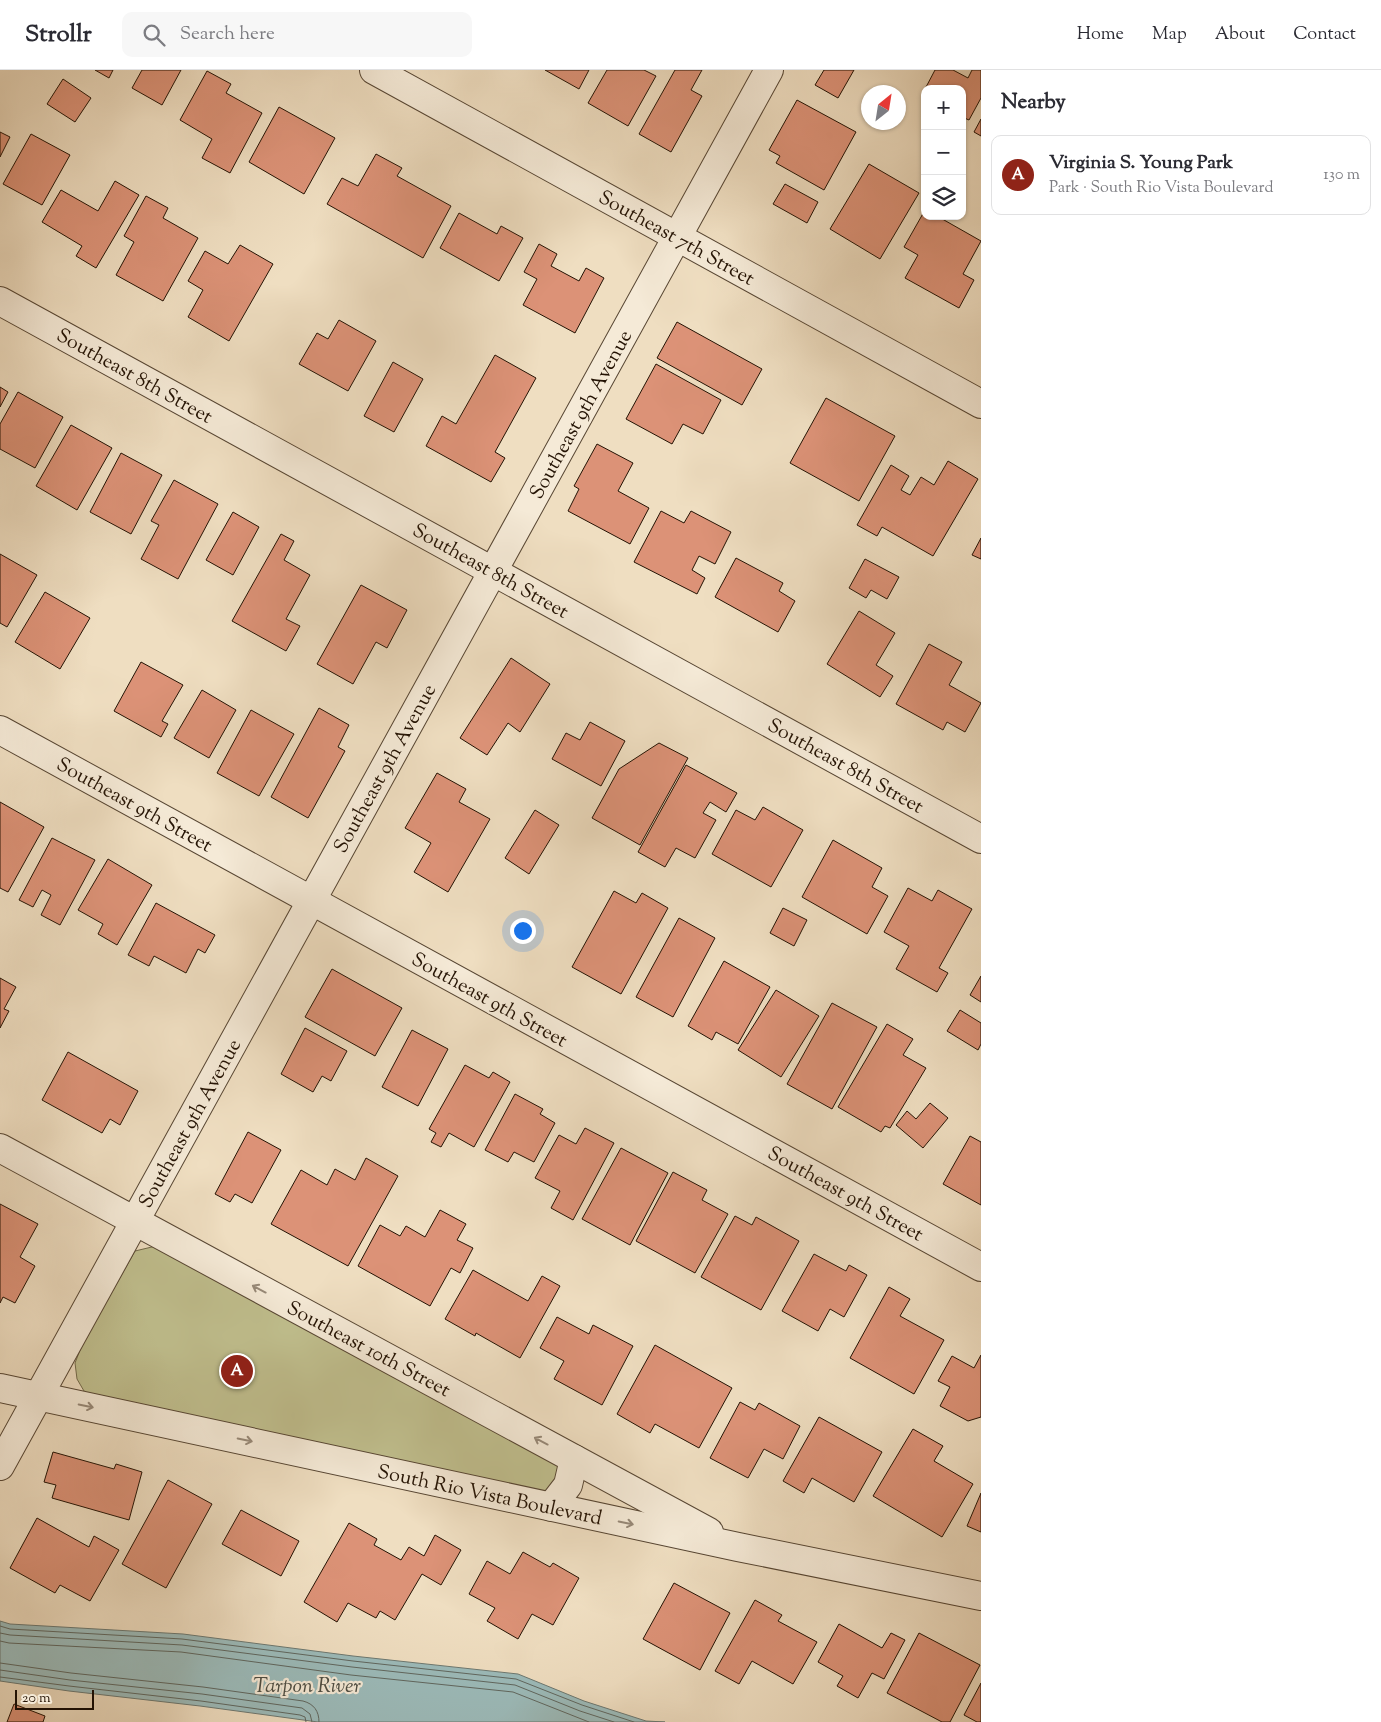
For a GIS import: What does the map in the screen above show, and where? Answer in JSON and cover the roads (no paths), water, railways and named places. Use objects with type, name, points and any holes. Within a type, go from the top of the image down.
[{"type":"street","name":"Southeast 7th Street","points":[[374,70],[981,404]]},
{"type":"street","name":"Southeast 9th Avenue","points":[[0,1466],[769,70]]},
{"type":"street","name":"Southeast 8th Street","points":[[0,301],[981,839]]},
{"type":"street","name":"Southeast 9th Street","points":[[0,730],[981,1267]]},
{"type":"street","name":"Southeast 10th Street","points":[[0,1148],[738,1547]]},
{"type":"street","name":"South Rio Vista Boulevard","points":[[0,1388],[738,1547],[981,1596]]},
{"type":"street","points":[[551,1507],[568,1485],[574,1459]]},
{"type":"water","name":"Tarpon River","points":[[0,1621],[10,1624],[183,1634],[353,1656],[518,1674],[584,1701],[646,1721],[665,1722],[318,1722],[0,1681]]},
{"type":"place","name":"Virginia S. Young Park","points":[[237,1371]]}]
